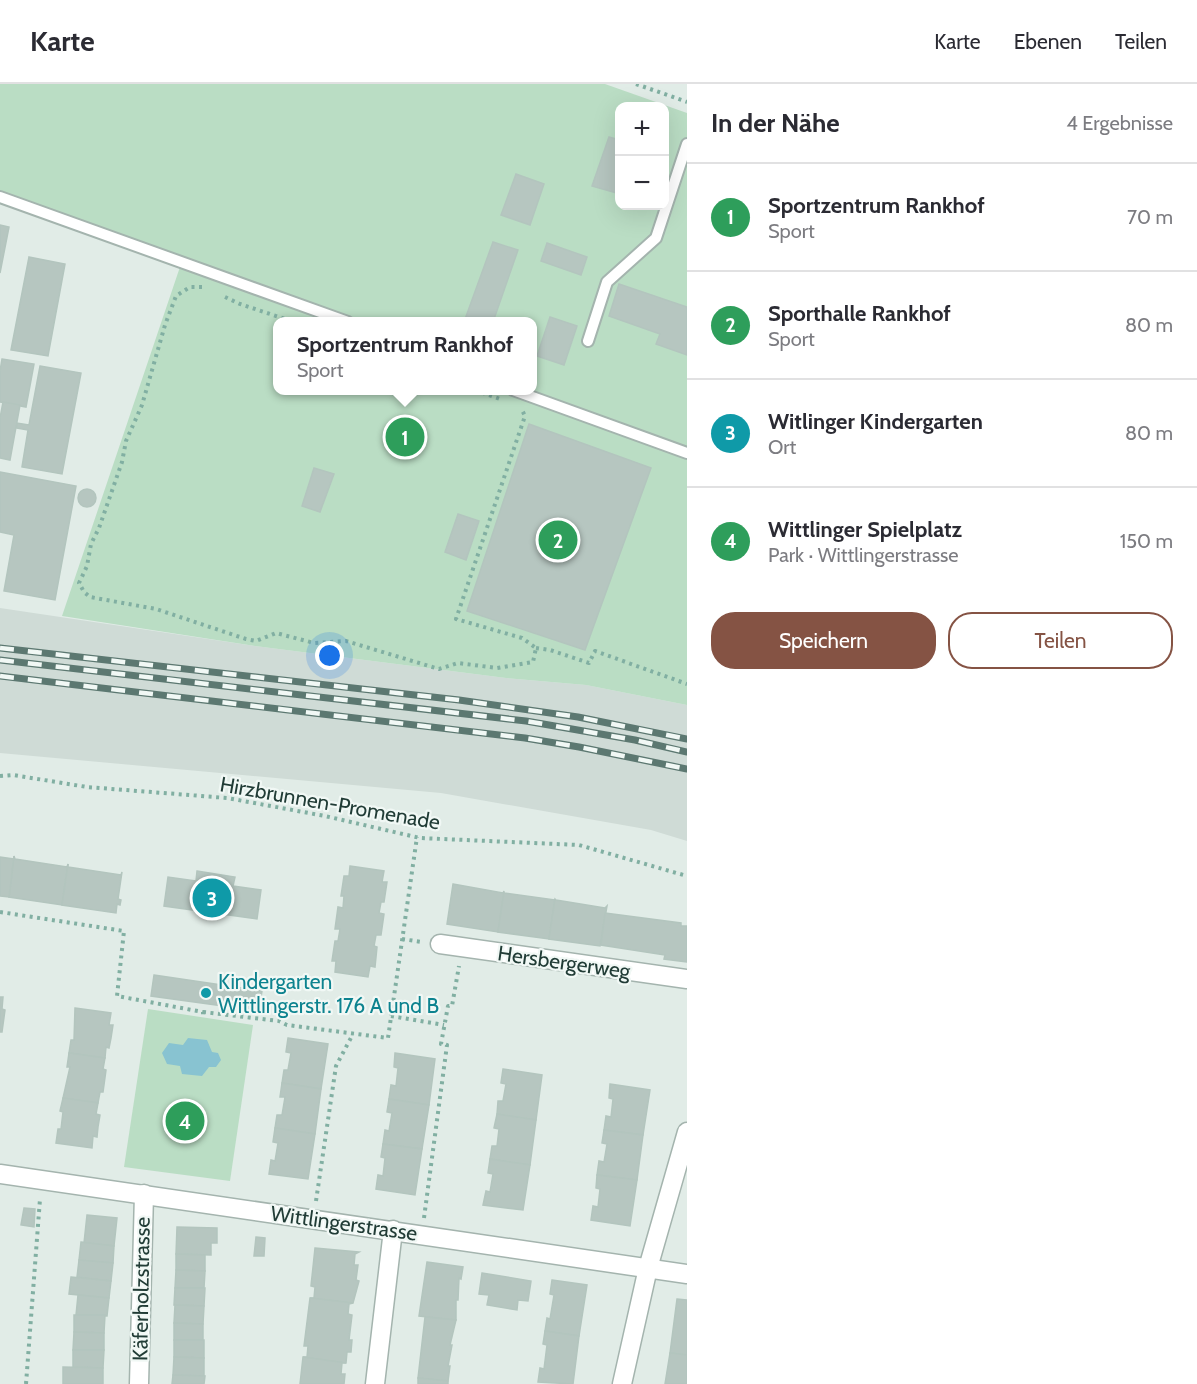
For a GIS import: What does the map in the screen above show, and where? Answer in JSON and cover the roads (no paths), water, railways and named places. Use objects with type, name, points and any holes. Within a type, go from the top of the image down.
[{"type":"street","name":"Hersbergerweg","points":[[440,944],[687,979]]},
{"type":"street","points":[[622,1384],[648,1268],[687,1132]]},
{"type":"street","name":"Wittlingerstrasse","points":[[0,1174],[687,1274]]},
{"type":"street","name":"Käferholzstrasse","points":[[139,1384],[144,1194]]},
{"type":"street","points":[[375,1384],[393,1230]]},
{"type":"lane","points":[[588,341],[607,282],[656,238],[687,144]]},
{"type":"lane","points":[[0,197],[337,317]]},
{"type":"lane","points":[[527,395],[687,453]]},
{"type":"water","points":[[188,1038],[207,1040],[212,1052],[218,1053],[221,1060],[216,1067],[209,1067],[202,1076],[182,1074],[180,1066],[167,1064],[162,1053],[169,1043],[183,1045]]},
{"type":"railway","points":[[0,648],[459,700],[578,717],[687,739]]},
{"type":"railway","points":[[0,660],[526,721],[635,740],[687,752]]},
{"type":"railway","points":[[0,676],[525,738],[687,769]]},
{"type":"place","name":"Sportzentrum Rankhof","points":[[405,437]]},
{"type":"place","name":"Sporthalle Rankhof","points":[[558,540]]},
{"type":"place","name":"Witlinger Kindergarten","points":[[212,898]]},
{"type":"place","name":"Kindergarten Wittlingerstr. 176 A und B","points":[[206,993]]},
{"type":"place","name":"Wittlinger Spielplatz","points":[[185,1121]]}]
